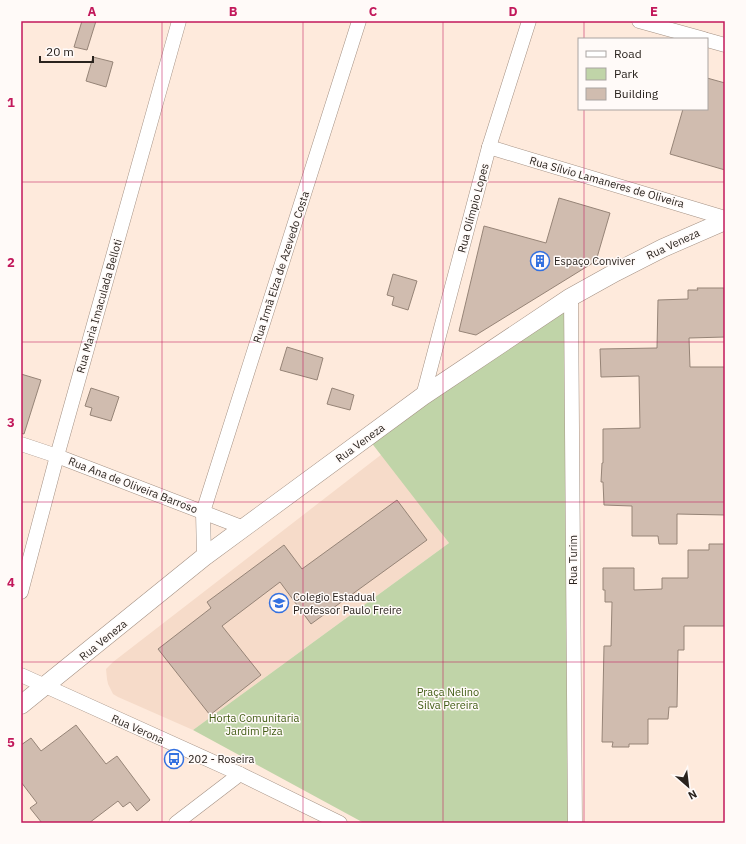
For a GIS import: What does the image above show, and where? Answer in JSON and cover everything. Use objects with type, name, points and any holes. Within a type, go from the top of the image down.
[{"type":"street","name":"Rua Maria Imaculada Belloti","points":[[21,592],[57,456],[179,21]]},
{"type":"street","name":"Rua Irmã Elza de Azevedo Costa","points":[[204,557],[203,512],[359,21]]},
{"type":"street","name":"Rua Olímpio Lopes","points":[[423,396],[489,147],[529,21]]},
{"type":"street","points":[[639,21],[702,38]]},
{"type":"street","points":[[708,40],[725,45]]},
{"type":"street","name":"Rua Sílvio Lamaneres de Oliveira","points":[[489,147],[725,218]]},
{"type":"street","name":"Rua Veneza","points":[[21,705],[204,557],[423,396],[571,298],[616,272],[663,248],[725,221]]},
{"type":"street","name":"Rua Turim","points":[[571,298],[575,823]]},
{"type":"street","name":"Rua Ana de Oliveira Barroso","points":[[21,444],[57,456],[244,528]]},
{"type":"street","points":[[21,676],[45,687]]},
{"type":"street","name":"Rua Verona","points":[[45,687],[240,774],[340,823]]},
{"type":"street","points":[[176,823],[240,774]]},
{"type":"shaded area","name":"Colegio Estadual Professor Paulo Freire","points":[[382,454],[449,543],[193,730],[113,694],[108,684],[106,669],[113,662]]},
{"type":"green space","name":"Praça Nelino Silva Pereira","points":[[571,297],[575,823],[364,823],[193,730],[449,543],[367,437]]},
{"type":"building","points":[[82,21],[96,21],[87,50],[74,47]]},
{"type":"building","points":[[93,57],[113,62],[106,87],[86,81]]},
{"type":"building","points":[[708,78],[725,83],[725,170],[670,154],[683,110],[708,110]]},
{"type":"building","points":[[559,198],[610,213],[596,261],[476,335],[459,331],[484,226],[546,243]]},
{"type":"building","points":[[393,274],[417,281],[408,310],[392,305],[394,297],[387,295]]},
{"type":"building","points":[[697,288],[724,288],[725,337],[689,338],[690,367],[725,367],[725,515],[677,514],[677,544],[659,544],[658,536],[632,536],[632,506],[604,505],[603,482],[601,482],[603,463],[603,429],[640,428],[639,376],[601,377],[600,349],[657,348],[658,300],[688,299],[688,290],[698,290]]},
{"type":"building","points":[[287,347],[323,358],[317,380],[280,370]]},
{"type":"building","points":[[21,374],[41,380],[24,434],[21,433]]},
{"type":"building","points":[[91,388],[119,397],[111,421],[90,415],[92,408],[85,406]]},
{"type":"building","points":[[332,388],[354,395],[350,410],[327,404]]},
{"type":"building","points":[[397,500],[427,540],[311,624],[280,582],[222,626],[261,675],[210,715],[158,649],[211,608],[207,602],[284,545],[302,569]]},
{"type":"building","points":[[709,544],[725,544],[725,626],[684,626],[684,650],[678,650],[677,707],[669,707],[668,719],[648,719],[648,744],[629,744],[629,747],[612,747],[613,742],[602,742],[604,646],[611,646],[612,602],[605,602],[605,590],[603,590],[603,568],[634,568],[634,590],[662,589],[662,578],[688,578],[688,550],[709,550]]},
{"type":"building","points":[[76,725],[106,764],[117,756],[150,800],[137,811],[130,802],[123,807],[118,801],[89,823],[42,823],[30,808],[37,803],[21,782],[21,745],[31,738],[41,751]]},
{"type":"place","name":"Espaço Conviver","points":[[540,261]]},
{"type":"place","name":"Colegio Estadual Professor Paulo Freire","points":[[279,603]]},
{"type":"place","name":"202 - Roseira","points":[[174,759]]},
{"type":"park label","name":"Horta Comunitaria Jardim Piza","points":[[254,724]]}]
